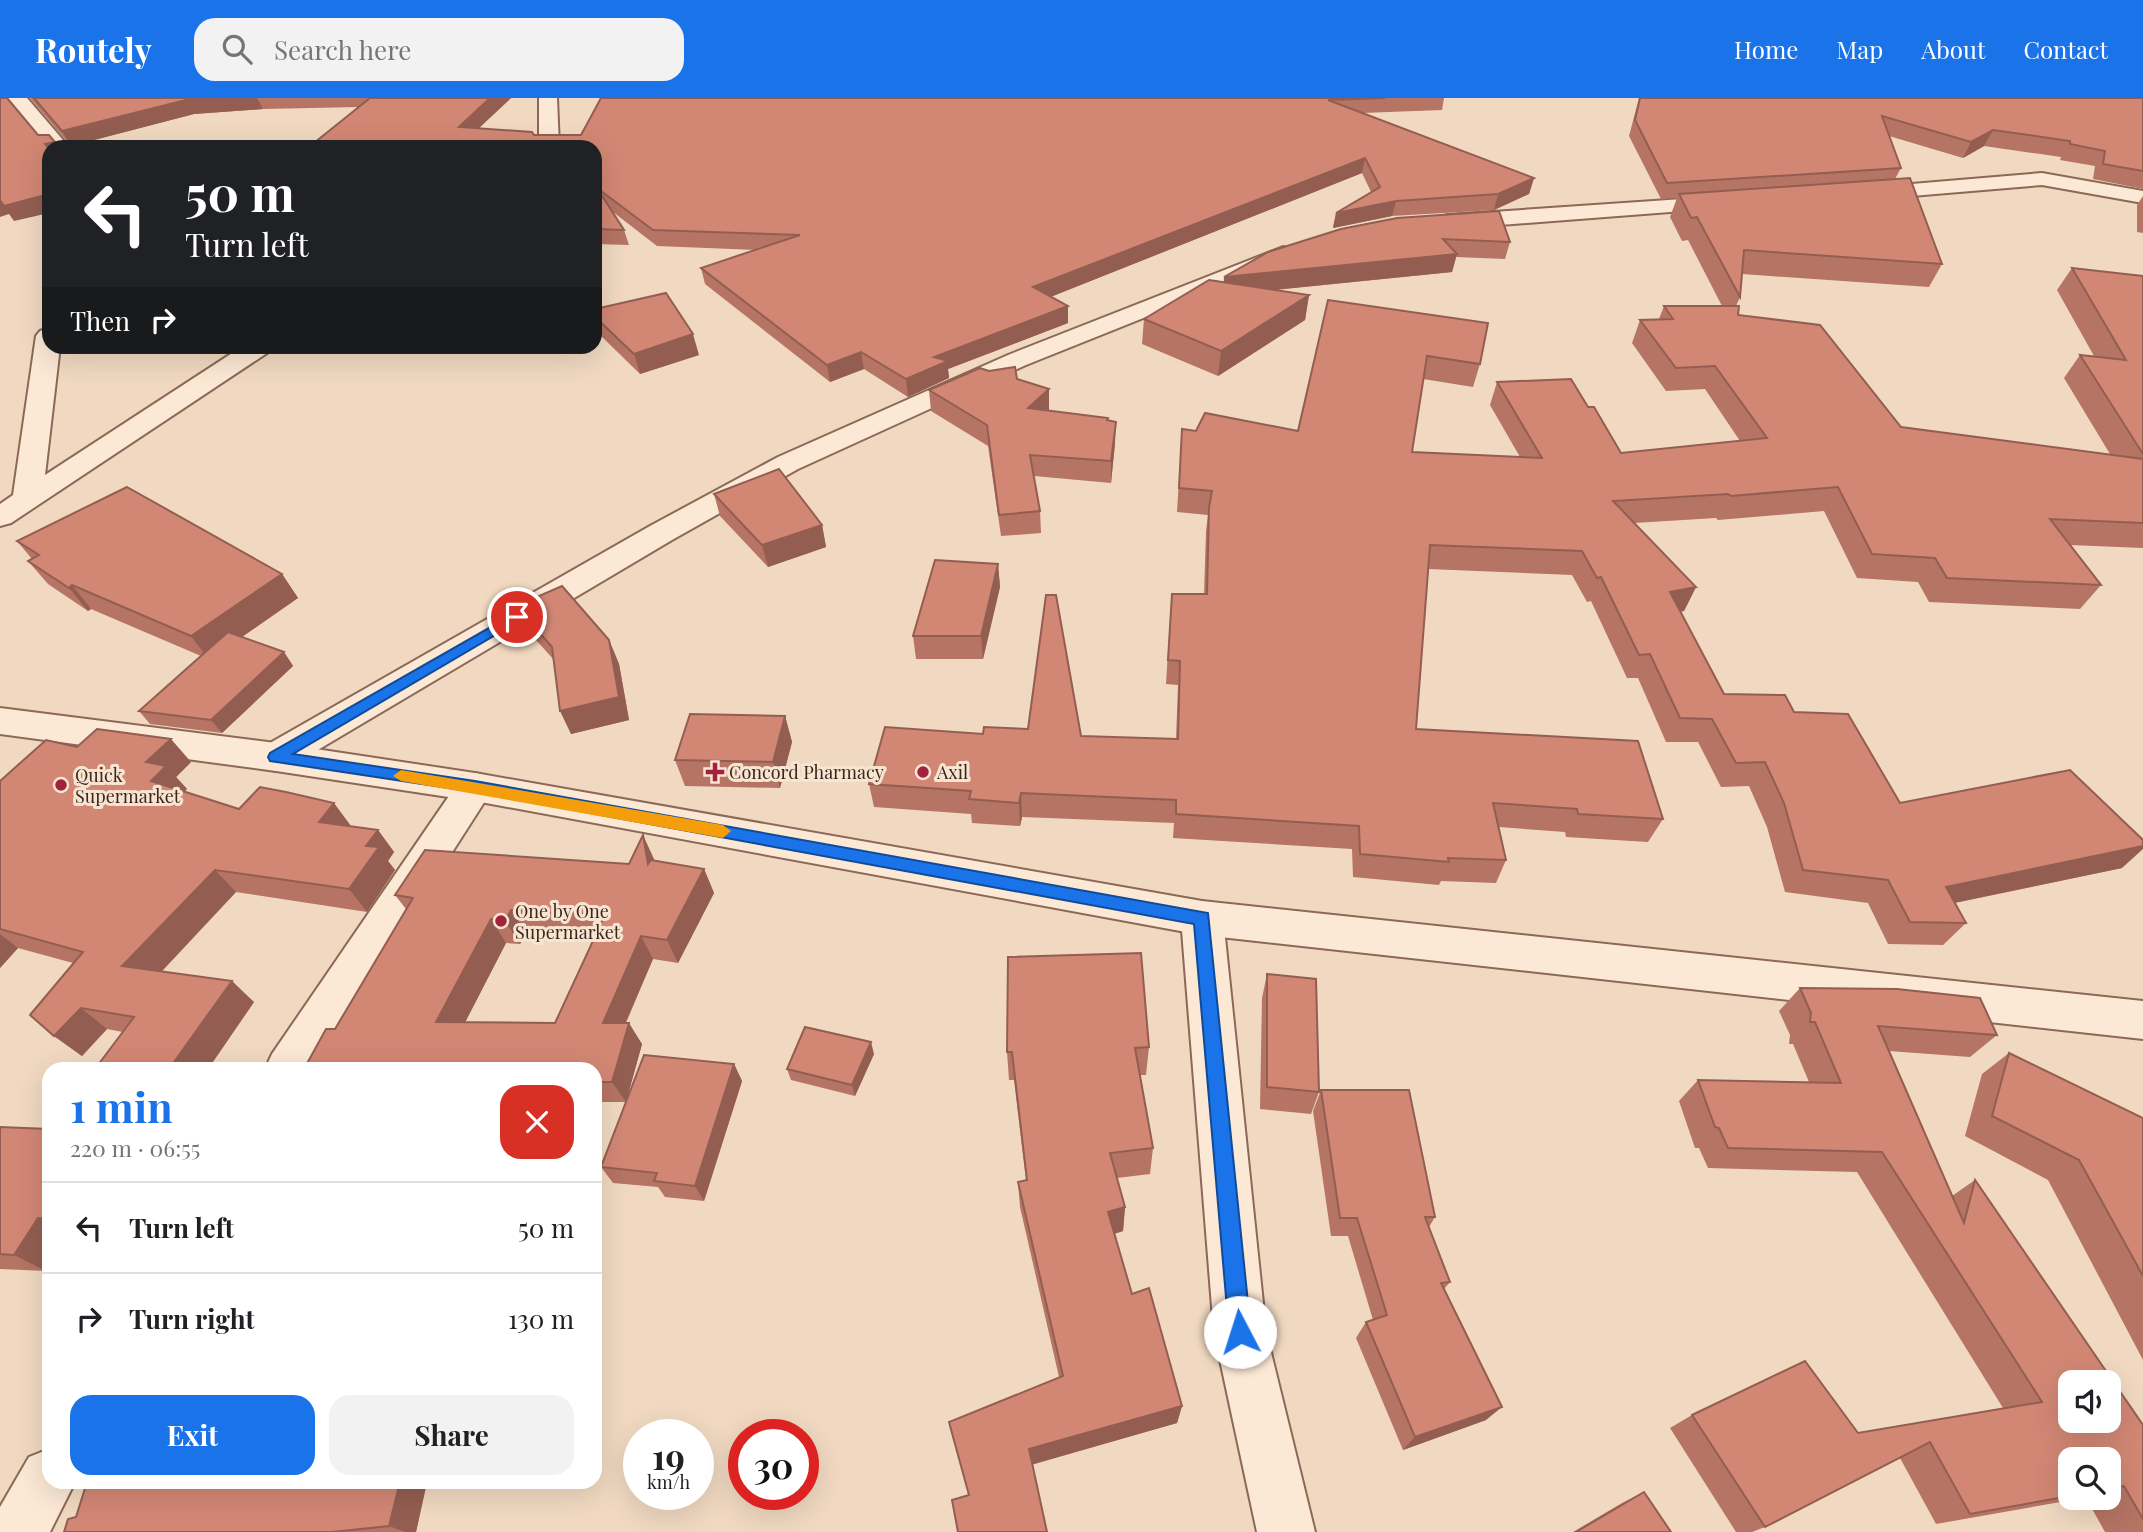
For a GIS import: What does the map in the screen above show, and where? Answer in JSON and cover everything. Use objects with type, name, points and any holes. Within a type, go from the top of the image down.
[{"type":"street","points":[[17,98],[54,140]]},
{"type":"street","points":[[548,98],[550,140]]},
{"type":"street","points":[[1847,195],[2042,179],[2143,197]]},
{"type":"street","points":[[1432,223],[1751,201]]},
{"type":"street","points":[[276,757],[661,533],[788,463],[1030,355],[1257,262],[1307,246]]},
{"type":"street","points":[[27,499],[47,354]]},
{"type":"street","points":[[0,517],[249,354]]},
{"type":"street","points":[[0,721],[276,757],[475,787],[1202,918],[2143,1020]]},
{"type":"street","points":[[293,1062],[475,787]]},
{"type":"street","points":[[1202,918],[1240,1332],[1286,1532]]},
{"type":"street","points":[[18,1532],[42,1489]]},
{"type":"building","points":[[0,98],[7,98],[38,135],[49,135],[53,140],[42,140],[42,196],[4,206],[0,200]]},
{"type":"building","points":[[34,98],[210,98],[186,100],[62,131]]},
{"type":"building","points":[[370,98],[490,98],[459,127],[532,132],[534,135],[581,135],[601,98],[1385,98],[1328,100],[1534,178],[1498,194],[1396,201],[1336,213],[1380,187],[1365,158],[1033,287],[1068,306],[934,357],[948,361],[906,379],[861,352],[827,365],[701,268],[800,235],[653,230],[602,192],[602,140],[318,140]]},
{"type":"building","points":[[1640,98],[2143,98],[2143,171],[2103,164],[2105,151],[2070,144],[2070,141],[1993,130],[1971,142],[1882,116],[1901,168],[1667,183],[1635,120]]},
{"type":"building","points":[[1910,178],[1942,264],[1744,250],[1740,297],[1697,217],[1691,218],[1679,194]]},
{"type":"building","points":[[602,196],[624,230],[602,229]]},
{"type":"building","points":[[1499,211],[1510,242],[1443,239],[1457,254],[1224,277],[1268,252],[1341,229],[1397,218]]},
{"type":"building","points":[[2072,268],[2143,276],[2143,454],[2080,355],[2126,360]]},
{"type":"building","points":[[1209,280],[1309,295],[1221,351],[1144,319]]},
{"type":"building","points":[[666,293],[693,334],[634,354],[602,324],[602,307]]},
{"type":"building","points":[[1328,300],[1488,323],[1480,364],[1427,356],[1412,452],[1542,458],[1497,382],[1571,379],[1588,407],[1594,407],[1621,453],[1767,438],[1715,366],[1676,368],[1640,320],[1673,319],[1664,306],[1739,306],[1738,315],[1820,325],[1901,427],[2143,459],[2143,523],[2050,519],[2101,585],[1947,578],[1935,558],[1872,554],[1838,487],[1731,496],[1728,494],[1613,501],[1696,587],[1670,592],[1724,694],[1785,695],[1794,712],[1848,714],[1900,803],[2070,770],[2143,840],[2143,846],[1946,887],[1966,923],[1910,922],[1888,880],[1803,870],[1784,803],[1765,762],[1736,763],[1712,719],[1680,718],[1650,654],[1639,655],[1601,577],[1597,578],[1582,551],[1430,545],[1416,729],[1638,741],[1663,819],[1578,814],[1577,809],[1493,803],[1506,860],[1448,858],[1449,862],[1360,854],[1359,826],[1176,814],[1176,800],[1021,793],[1019,803],[969,799],[971,791],[869,784],[885,727],[983,734],[984,727],[1028,729],[1046,595],[1056,595],[1081,736],[1178,739],[1180,661],[1168,660],[1172,594],[1207,594],[1209,507],[1212,491],[1179,488],[1182,429],[1196,431],[1205,413],[1298,431]]},
{"type":"building","points":[[1015,367],[1017,379],[1049,389],[1028,408],[1108,418],[1107,420],[1116,422],[1111,461],[1030,455],[1040,511],[999,515],[987,425],[929,390],[980,368],[989,371]]},
{"type":"building","points":[[779,469],[822,525],[762,545],[714,494]]},
{"type":"building","points":[[127,487],[282,574],[191,636],[72,585],[69,588],[28,561],[39,555],[17,541]]},
{"type":"building","points":[[935,560],[998,564],[981,636],[913,636]]},
{"type":"building","points":[[562,586],[609,640],[619,697],[560,711],[552,647],[516,606]]},
{"type":"building","points":[[228,632],[284,652],[211,720],[139,711]]},
{"type":"building","points":[[690,714],[785,716],[773,762],[675,760]]},
{"type":"building","points":[[97,729],[171,739],[146,762],[166,766],[151,781],[239,809],[260,787],[286,792],[334,803],[319,822],[378,830],[366,846],[379,847],[349,889],[215,870],[122,966],[232,981],[174,1062],[100,1062],[134,1017],[81,1008],[54,1036],[30,1015],[83,952],[0,929],[0,781],[46,740],[77,747]]},
{"type":"building","points":[[643,835],[648,864],[651,860],[704,869],[667,940],[641,936],[603,1023],[629,1023],[612,1082],[602,1082],[602,1062],[308,1062],[326,1029],[335,1029],[413,898],[395,895],[425,850],[629,864]],"holes":[[[511,910],[605,915],[555,1023],[436,1022],[491,919],[505,921]]]},
{"type":"building","points":[[1141,953],[1149,1047],[1135,1048],[1153,1148],[1110,1153],[1125,1207],[1108,1212],[1132,1294],[1149,1288],[1182,1406],[1029,1449],[1047,1532],[958,1532],[952,1500],[969,1495],[949,1422],[1063,1376],[1018,1182],[1027,1180],[1012,1052],[1007,1052],[1008,957]]},
{"type":"building","points":[[1267,974],[1316,979],[1319,1092],[1267,1087]]},
{"type":"building","points":[[1800,988],[1897,989],[1980,998],[1997,1035],[1878,1026],[1964,1223],[1975,1180],[2105,1370],[2058,1370],[2058,1433],[2121,1433],[2121,1393],[2143,1425],[2143,1519],[2124,1486],[2121,1487],[2121,1447],[2058,1447],[2058,1498],[1970,1514],[1930,1442],[1765,1527],[1692,1415],[1805,1361],[1858,1433],[2042,1402],[1882,1152],[1728,1148],[1719,1128],[1715,1127],[1698,1080],[1841,1083],[1815,1022],[1810,1022],[1811,1013]]},
{"type":"building","points":[[805,1027],[871,1042],[852,1085],[787,1069]]},
{"type":"building","points":[[2009,1053],[2143,1118],[2143,1276],[2079,1160],[1992,1116]]},
{"type":"building","points":[[644,1055],[734,1064],[695,1186],[654,1181],[657,1173],[602,1167]]},
{"type":"building","points":[[1321,1090],[1409,1090],[1435,1217],[1425,1217],[1450,1282],[1441,1283],[1502,1407],[1415,1437],[1366,1322],[1387,1315],[1357,1218],[1340,1218]]},
{"type":"building","points":[[0,1127],[42,1129],[42,1218],[38,1218],[14,1255],[0,1254]]},
{"type":"building","points":[[85,1489],[398,1489],[389,1526],[332,1532],[64,1532],[68,1519],[76,1517]]},
{"type":"building","points":[[1644,1492],[1671,1532],[1576,1532]]},
{"type":"slow traffic","points":[[401,776],[723,831]]},
{"type":"place","name":"Concord Pharmacy","points":[[715,772]]},
{"type":"place","name":"Axil","points":[[923,772]]},
{"type":"place","name":"Quick Supermarket","points":[[61,785]]},
{"type":"place","name":"One by One Supermarket","points":[[501,921]]},
{"type":"route","points":[[517,617],[276,757],[475,787],[1202,918],[1240,1332]]}]
